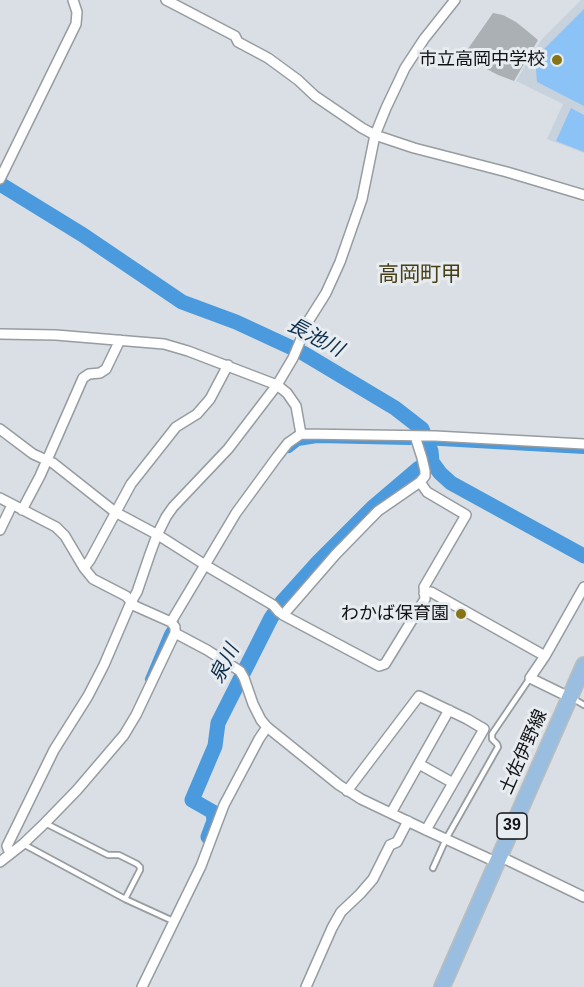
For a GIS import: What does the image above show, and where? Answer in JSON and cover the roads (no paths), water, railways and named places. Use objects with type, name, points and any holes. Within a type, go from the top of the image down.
[{"type":"main road","name":"土佐伊野線","points":[[442,987],[584,665]]},
{"type":"street","points":[[1,177],[76,24],[77,12],[73,0]]},
{"type":"street","points":[[166,0],[235,36],[238,42],[268,58],[315,96],[375,135],[584,195]]},
{"type":"street","points":[[0,861],[8,850],[54,750],[88,696],[104,665],[137,592],[157,535],[173,507],[228,449],[277,385],[293,358],[309,320],[326,293],[343,252],[362,199],[375,135],[386,108],[405,68],[424,39],[455,0]]},
{"type":"street","points":[[0,334],[120,340],[164,344],[188,351],[277,385],[287,393],[296,406],[301,434]]},
{"type":"street","points":[[22,510],[83,378],[106,369],[120,340]]},
{"type":"street","points":[[84,568],[130,484],[176,427],[197,414],[210,399],[228,365]]},
{"type":"street","points":[[0,429],[33,454],[53,463],[116,512],[279,611],[379,666],[385,664],[424,599],[424,587],[466,515],[427,492],[420,482]]},
{"type":"street","points":[[8,850],[23,844],[45,823],[124,735],[136,715],[173,626],[236,513],[288,443],[301,434],[417,435],[584,444]]},
{"type":"street","points":[[279,611],[378,511],[420,482],[425,476],[417,435]]},
{"type":"street","points":[[0,498],[56,527],[65,536],[93,579],[126,596],[135,606],[173,626],[242,675],[253,704],[267,727],[347,791],[446,839],[584,897]]},
{"type":"street","points":[[0,530],[12,505]]},
{"type":"street","points":[[569,697],[530,678],[584,587]]},
{"type":"street","points":[[424,593],[431,592],[545,656]]},
{"type":"street","points":[[347,791],[419,696],[448,710],[488,731],[453,783],[426,830]]},
{"type":"street","points":[[391,813],[448,710]]},
{"type":"street","points":[[141,987],[201,866],[224,805],[267,727]]},
{"type":"street","points":[[419,764],[453,783]]},
{"type":"street","points":[[306,987],[341,912],[373,879],[390,845],[397,842],[408,821]]},
{"type":"lane","points":[[434,868],[446,839],[498,747],[488,731],[530,678]]},
{"type":"lane","points":[[569,697],[584,705]]},
{"type":"lane","points":[[45,823],[108,855],[119,855],[140,867],[125,899]]},
{"type":"lane","points":[[23,844],[125,899],[173,921]]},
{"type":"waterway","name":"長池川","points":[[0,184],[83,235],[182,302],[236,322],[303,353],[395,408],[422,429],[431,451],[432,462],[451,483],[584,556]]},
{"type":"waterway","points":[[289,449],[298,442],[317,439],[410,441]]},
{"type":"waterway","points":[[423,441],[584,450]]},
{"type":"waterway","name":"泉川","points":[[208,837],[214,821],[213,812],[192,800],[215,746],[218,723],[271,618],[282,602],[318,562],[372,508],[419,468]]},
{"type":"waterway","points":[[149,679],[175,623]]},
{"type":"place","name":"市立高岡中学校","points":[[557,60]]},
{"type":"place","name":"わかば保育園","points":[[461,614]]},
{"type":"district","name":"高岡町甲","points":[[420,275]]}]
